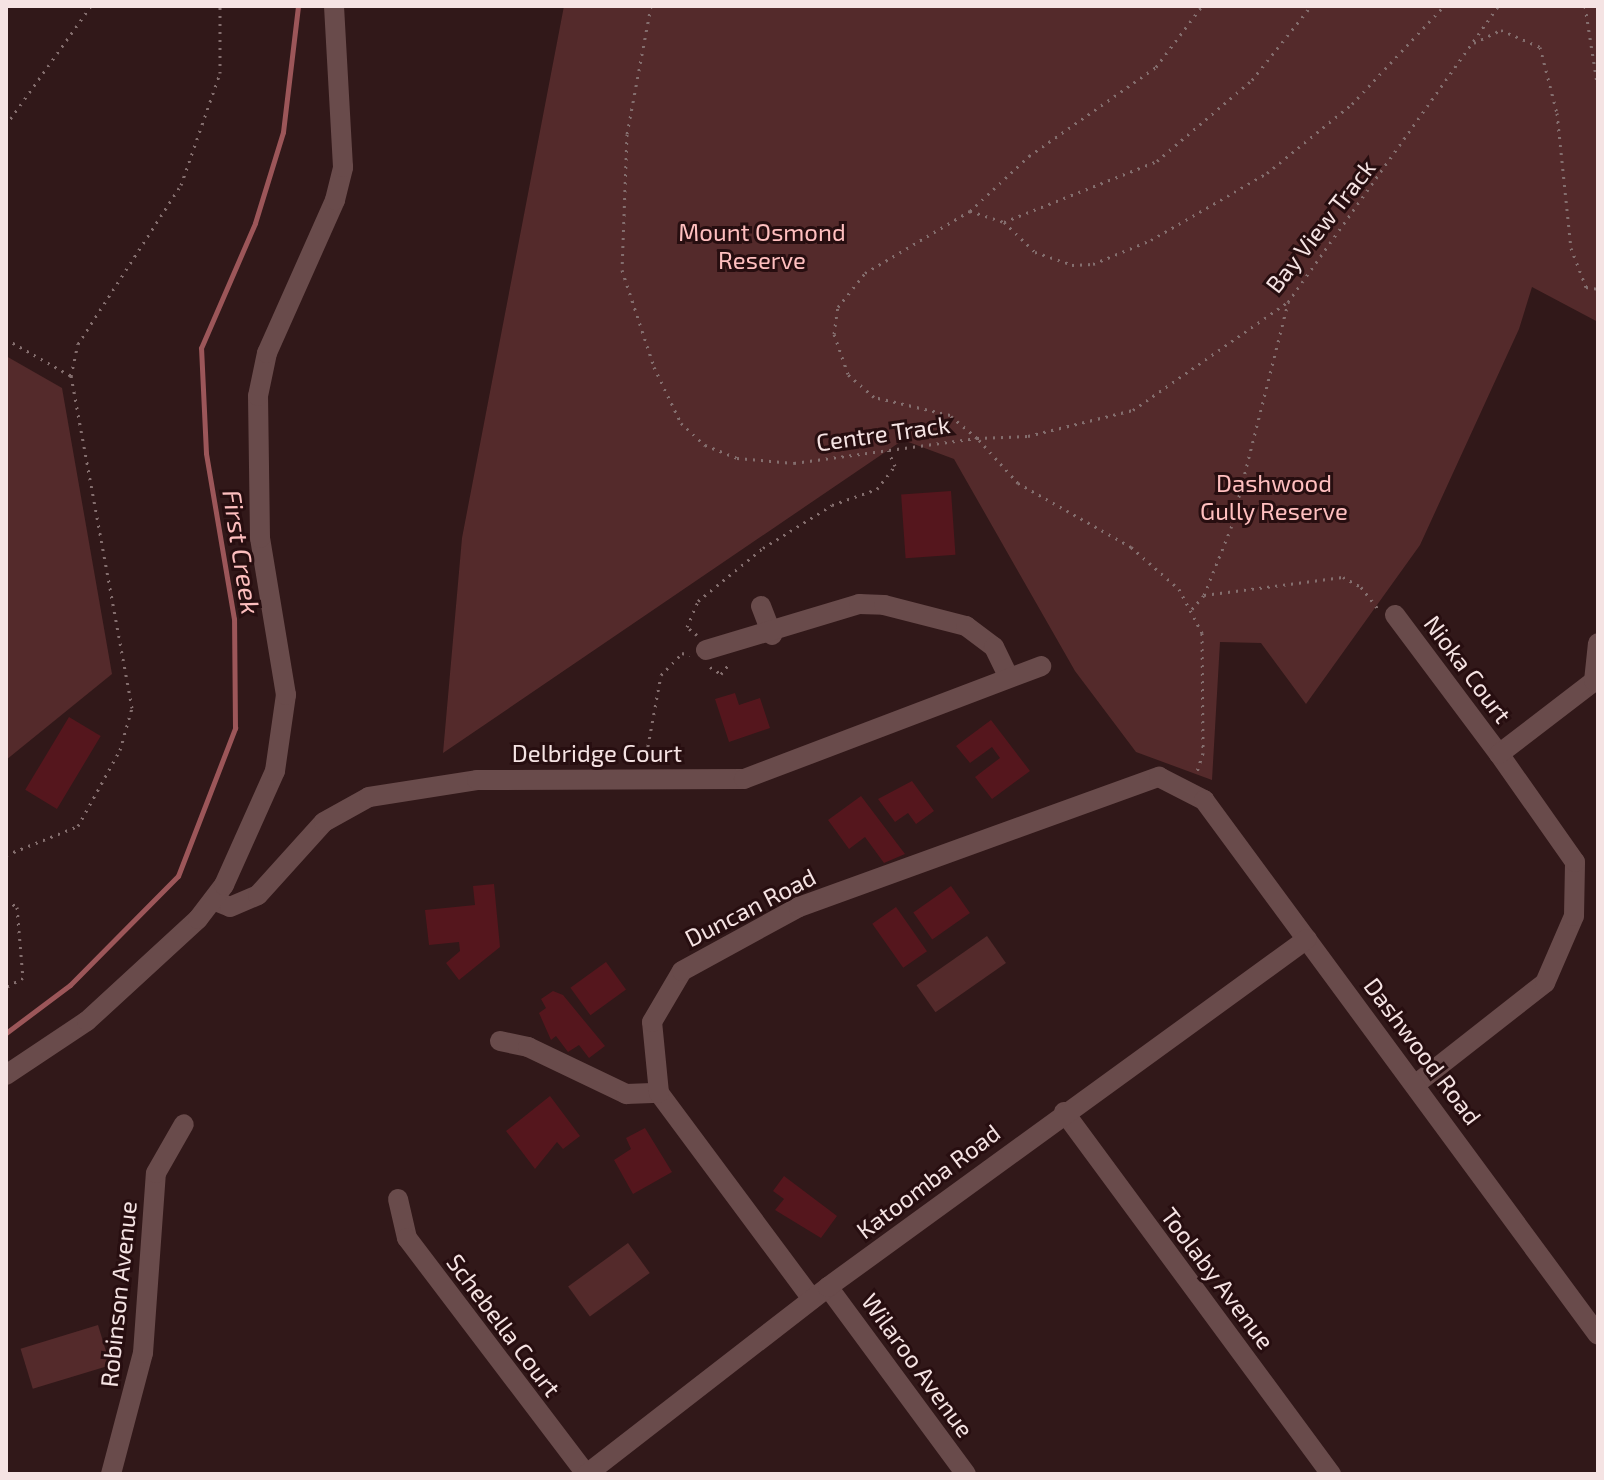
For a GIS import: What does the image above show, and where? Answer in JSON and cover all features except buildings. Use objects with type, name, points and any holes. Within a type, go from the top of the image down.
[{"type":"street","points":[[6,1075],[87,1021],[213,900],[262,807],[285,725],[286,695],[260,538],[258,396],[267,353],[335,200],[343,167],[334,6]]},
{"type":"street","points":[[708,649],[772,635],[859,604],[884,605],[966,626],[994,647],[1009,678]]},
{"type":"street","points":[[761,606],[772,635]]},
{"type":"street","name":"Nioka Court","points":[[1395,615],[1575,862],[1574,916],[1545,983],[1416,1084]]},
{"type":"street","points":[[1499,754],[1594,681],[1598,643]]},
{"type":"street","name":"Delbridge Court","points":[[213,900],[230,907],[258,895],[324,822],[369,797],[477,780],[744,779],[1041,666]]},
{"type":"street","name":"Duncan Road","points":[[659,1093],[652,1022],[682,971],[799,907],[1159,777],[1198,794]]},
{"type":"street","name":"Dashwood Road","points":[[1198,794],[1416,1084],[1598,1335]]},
{"type":"street","name":"Katoomba Road","points":[[586,1474],[820,1293],[1064,1112],[1307,939]]},
{"type":"street","points":[[500,1041],[528,1047],[626,1094],[659,1093],[820,1293]]},
{"type":"street","name":"Toolaby Avenue","points":[[1064,1112],[1331,1474]]},
{"type":"street","name":"Robinson Avenue","points":[[111,1474],[143,1353],[156,1173],[184,1124]]},
{"type":"street","name":"Schebella Court","points":[[398,1199],[407,1238],[586,1474]]},
{"type":"street","name":"Wilaroo Avenue","points":[[820,1293],[966,1474]]},
{"type":"path","points":[[6,125],[91,6]]},
{"type":"path","points":[[6,855],[78,826],[120,750],[132,708],[71,376],[78,344],[181,185],[220,73],[220,6]]},
{"type":"path","name":"Centre Track","points":[[651,6],[627,134],[622,270],[654,367],[681,423],[705,445],[737,458],[794,463],[977,438]]},
{"type":"path","name":"Centre Track","points":[[977,438],[950,415],[874,397],[848,374],[834,334],[838,307],[865,273],[970,211],[1029,156],[1156,67],[1202,6]]},
{"type":"path","points":[[1004,222],[1157,161],[1252,80],[1311,6]]},
{"type":"path","points":[[970,211],[1004,222],[1035,252],[1072,265],[1093,264],[1151,240],[1267,173],[1352,104],[1444,6]]},
{"type":"path","name":"Bay View Track","points":[[977,438],[1100,421],[1133,410],[1184,378],[1288,302],[1498,6]]},
{"type":"path","points":[[1585,6],[1598,89]]},
{"type":"path","points":[[1470,46],[1501,30],[1540,47],[1557,113],[1571,248],[1586,287],[1598,289]]},
{"type":"path","points":[[1192,609],[1204,595],[1251,461],[1288,302]]},
{"type":"path","points":[[6,339],[71,376]]},
{"type":"path","points":[[977,438],[1018,483],[1153,561],[1192,609],[1202,633],[1203,753],[1198,794]]},
{"type":"path","points":[[637,779],[655,729],[661,675],[682,653],[721,674],[731,666],[708,649],[687,627],[698,601],[763,548],[832,505],[877,489],[895,466],[888,450]]},
{"type":"path","points":[[1204,595],[1343,577],[1361,587],[1374,609],[1395,615]]},
{"type":"path","points":[[6,900],[17,907],[23,978],[6,987]]},
{"type":"green space","name":"Mount Osmond Reserve","points":[[564,6],[1598,6],[1598,322],[1532,287],[1519,329],[1420,545],[1306,704],[1261,643],[1220,642],[1212,780],[1136,752],[1075,671],[954,459],[903,440],[443,753],[462,538]]},
{"type":"green space","points":[[6,356],[62,388],[112,674],[6,760]]},
{"type":"green space","points":[[987,936],[1006,963],[935,1012],[917,985]]},
{"type":"green space","points":[[628,1243],[650,1273],[590,1316],[568,1286]]},
{"type":"green space","points":[[98,1325],[110,1365],[33,1389],[21,1349]]},
{"type":"waterway","name":"First Creek","points":[[6,1033],[70,985],[178,876],[235,728],[234,619],[206,453],[201,348],[255,223],[283,132],[298,6]]},
{"type":"park label","name":"Dashwood Gully Reserve","points":[[1274,497]]}]
